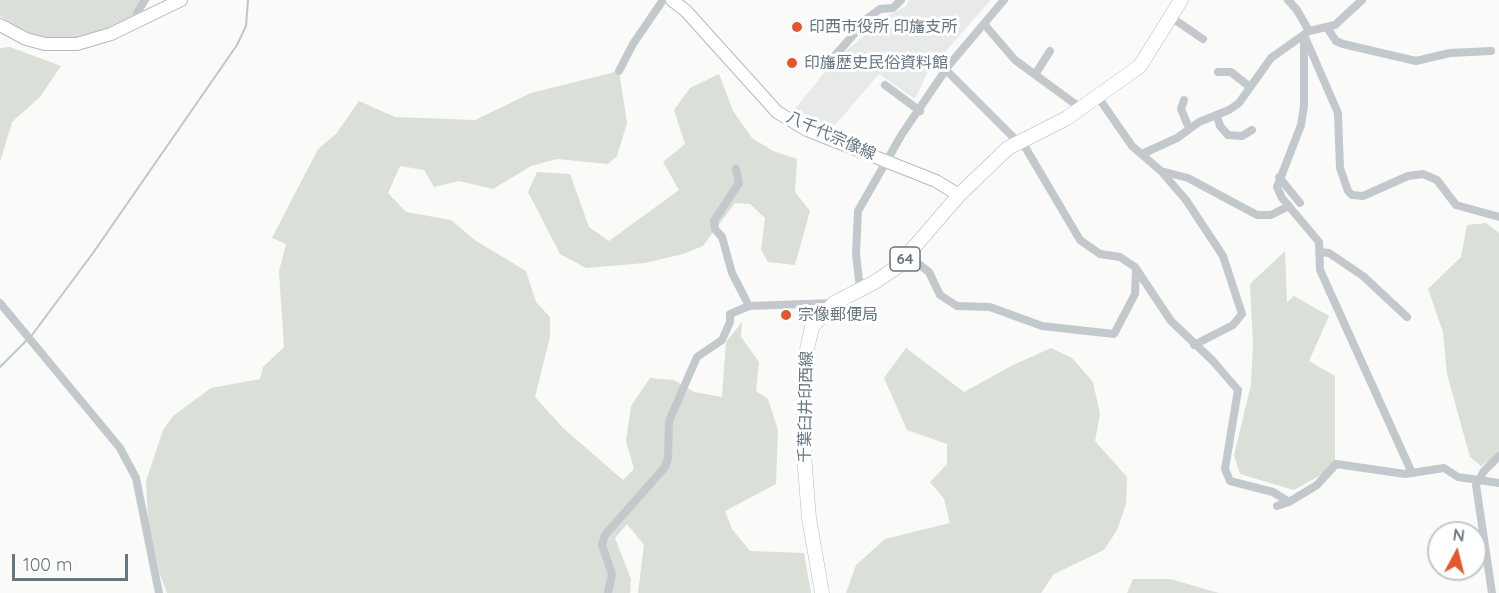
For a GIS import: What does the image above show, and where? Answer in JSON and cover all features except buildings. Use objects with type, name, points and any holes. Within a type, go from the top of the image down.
[{"type":"main road","points":[[0,25],[26,39],[63,46],[101,38],[181,0]]},
{"type":"main road","name":"八千代宗像線","points":[[672,0],[686,11],[777,112],[807,130],[951,188],[959,195]]},
{"type":"main road","name":"千葉臼井印西線","points":[[822,593],[806,493],[804,363],[812,327],[834,303],[888,274],[908,256],[959,195],[991,163],[1020,141],[1082,109],[1140,66],[1172,18],[1181,0]]},
{"type":"street","points":[[135,22],[137,13],[146,0]]},
{"type":"street","points":[[619,71],[633,44],[663,0]]},
{"type":"street","points":[[833,58],[868,18],[880,9],[892,8],[902,0]]},
{"type":"street","points":[[860,289],[856,254],[858,212],[885,161],[949,65],[1004,0]]},
{"type":"street","points":[[1288,0],[1297,10],[1338,113],[1340,168],[1352,195],[1364,196],[1408,176],[1423,174],[1437,180],[1456,205],[1499,217]]},
{"type":"street","points":[[1142,154],[1177,138],[1189,128],[1239,103],[1265,64],[1307,33],[1328,29],[1345,19],[1362,0]]},
{"type":"street","points":[[1172,18],[1203,39]]},
{"type":"street","points":[[984,24],[1015,60],[1036,73],[1082,109]]},
{"type":"street","points":[[1328,29],[1331,36],[1343,44],[1416,61],[1450,53],[1491,51]]},
{"type":"street","points":[[1307,33],[1301,125],[1279,177],[1279,193],[1319,242],[1320,270],[1412,473]]},
{"type":"street","points":[[1036,73],[1050,51]]},
{"type":"street","points":[[947,71],[1020,141],[1080,240],[1100,254],[1120,257],[1135,267],[1171,321],[1212,360],[1238,390],[1228,446],[1226,476],[1236,484],[1273,492],[1289,502]]},
{"type":"street","points":[[1218,72],[1231,72],[1250,87]]},
{"type":"street","points":[[885,85],[920,111]]},
{"type":"street","points":[[1098,97],[1132,146],[1161,171],[1186,200],[1216,244],[1242,306],[1240,321],[1194,345]]},
{"type":"street","points":[[1184,100],[1181,109],[1189,128]]},
{"type":"street","points":[[1217,116],[1220,126],[1228,135],[1242,136],[1252,130]]},
{"type":"street","points":[[736,169],[739,183],[714,221],[715,229],[722,237],[732,273],[749,306]]},
{"type":"street","points":[[1161,171],[1188,178],[1257,215],[1271,215],[1289,206]]},
{"type":"street","points":[[1279,177],[1300,202]]},
{"type":"street","points":[[1321,252],[1329,253],[1363,276],[1407,317]]},
{"type":"street","points":[[908,256],[929,272],[940,295],[957,306],[990,307],[1042,326],[1114,334],[1135,294],[1135,267]]},
{"type":"street","points":[[0,303],[120,448],[136,478],[159,593]]},
{"type":"street","points":[[608,593],[612,574],[602,545],[604,535],[665,467],[668,458],[669,421],[697,357],[722,340],[730,322],[730,314],[749,306],[834,303]]},
{"type":"street","points":[[1492,593],[1476,494],[1480,478],[1499,456]]},
{"type":"street","points":[[1277,506],[1289,502],[1317,485],[1336,464],[1405,474],[1444,468],[1458,477],[1480,478],[1499,483]]},
{"type":"shaded area","points":[[0,0],[143,0],[130,21],[76,43],[35,38],[0,16]]},
{"type":"shaded area","points":[[909,0],[991,0],[928,71],[915,99],[879,74],[831,130],[794,110],[833,62],[887,16],[906,6]]},
{"type":"shaded area","points":[[10,47],[61,66],[40,97],[12,122],[0,162],[0,48]]},
{"type":"shaded area","points":[[619,71],[627,123],[617,156],[608,164],[557,159],[531,166],[493,189],[459,181],[434,187],[424,170],[400,166],[388,193],[406,212],[451,220],[476,241],[526,271],[536,302],[550,317],[550,337],[535,397],[563,428],[623,480],[634,469],[626,441],[631,406],[650,378],[674,380],[694,392],[722,397],[726,342],[742,322],[741,337],[759,362],[756,391],[768,399],[778,430],[776,484],[725,511],[732,529],[750,551],[804,553],[811,593],[638,593],[644,545],[627,524],[615,538],[631,579],[630,593],[167,593],[159,572],[148,519],[146,481],[163,430],[173,416],[211,388],[260,379],[263,367],[284,347],[279,271],[286,244],[272,238],[318,149],[336,134],[359,101],[395,117],[475,120],[531,93]]},
{"type":"shaded area","points":[[719,74],[733,111],[752,138],[773,151],[797,159],[795,192],[810,211],[795,265],[768,262],[761,250],[765,218],[750,204],[735,203],[703,246],[683,254],[645,263],[586,268],[560,254],[528,192],[537,172],[570,174],[589,227],[609,241],[679,190],[663,162],[685,144],[674,110],[690,88]]},
{"type":"shaded area","points":[[1486,223],[1499,233],[1499,454],[1481,466],[1470,457],[1447,374],[1443,332],[1428,289],[1461,257],[1467,225]]},
{"type":"shaded area","points":[[1285,251],[1287,302],[1294,296],[1329,316],[1309,361],[1335,376],[1335,467],[1294,490],[1240,474],[1234,455],[1251,385],[1253,344],[1250,284]]},
{"type":"shaded area","points":[[906,348],[964,392],[1011,366],[1051,348],[1072,358],[1093,382],[1100,414],[1095,441],[1127,477],[1126,504],[1117,530],[1104,550],[1054,574],[1041,593],[846,593],[856,565],[885,539],[950,523],[944,499],[930,482],[947,464],[947,444],[907,430],[884,378]]},
{"type":"shaded area","points":[[1133,579],[1170,579],[1219,593],[1127,593]]},
{"type":"waterway","points":[[0,367],[32,335],[93,253],[237,45],[246,26],[248,0]]},
{"type":"place","name":"印西市役所 印旛支所","points":[[797,27]]},
{"type":"place","name":"印旛歴史民俗資料館","points":[[792,63]]},
{"type":"place","name":"宗像郵便局","points":[[786,315]]}]
